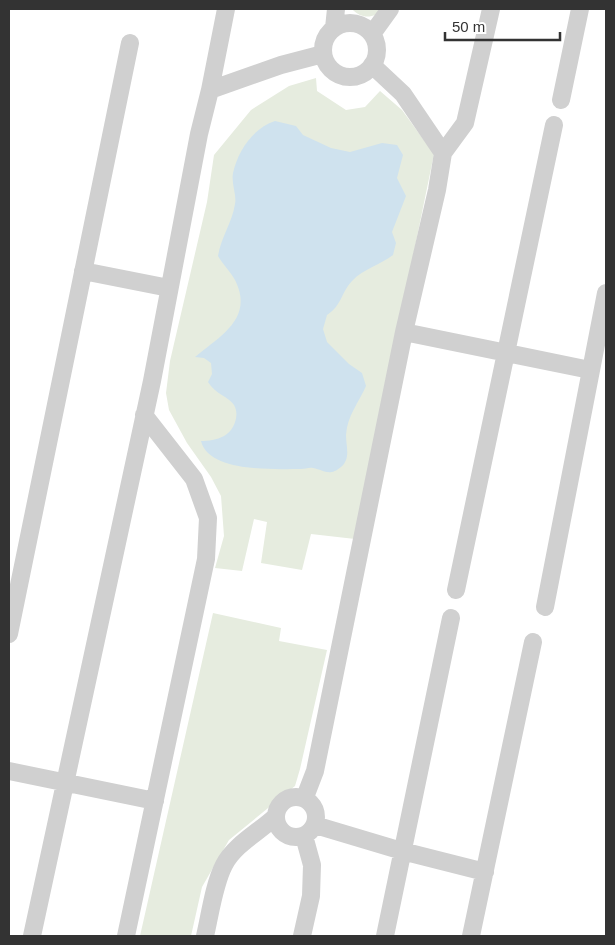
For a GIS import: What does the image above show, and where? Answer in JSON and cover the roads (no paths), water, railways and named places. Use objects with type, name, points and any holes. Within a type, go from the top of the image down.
[{"type":"street","points":[[32,936],[144,415],[199,134],[226,9]]},
{"type":"street","points":[[334,28],[336,9]]},
{"type":"street","points":[[372,34],[390,9]]},
{"type":"street","points":[[305,797],[315,771],[404,332],[437,190],[443,153],[465,123],[491,9]]},
{"type":"street","points":[[562,100],[580,9]]},
{"type":"street","points":[[345,23],[354,23],[366,28],[372,34],[376,45],[376,54],[372,65],[365,72],[355,77],[345,77],[334,72],[328,66],[323,54],[323,45],[328,34],[334,28],[345,23]]},
{"type":"street","points":[[9,634],[130,44]]},
{"type":"street","points":[[210,90],[280,66],[323,54]]},
{"type":"street","points":[[372,65],[402,94],[443,153]]},
{"type":"street","points":[[456,590],[554,125]]},
{"type":"street","points":[[83,272],[169,288]]},
{"type":"street","points":[[545,607],[606,294]]},
{"type":"street","points":[[404,332],[590,370]]},
{"type":"street","points":[[126,936],[206,559],[208,518],[194,479],[144,415]]},
{"type":"street","points":[[385,936],[451,618]]},
{"type":"street","points":[[471,936],[533,642]]},
{"type":"street","points":[[9,771],[155,801]]},
{"type":"street","points":[[205,936],[224,864],[242,844],[260,832],[275,816],[278,805],[292,796],[305,797],[313,804],[317,814],[309,831],[312,865],[311,896],[302,936]]},
{"type":"street","points":[[275,816],[278,829],[288,836],[309,831],[402,851],[485,872]]},
{"type":"water","points":[[275,121],[296,126],[303,135],[331,148],[350,152],[382,143],[397,145],[403,155],[397,178],[406,196],[392,232],[396,243],[393,255],[361,273],[352,281],[339,303],[327,315],[323,329],[327,342],[349,364],[362,373],[366,386],[347,428],[346,460],[341,467],[333,472],[312,468],[260,469],[229,464],[216,459],[207,451],[201,441],[212,440],[228,434],[236,418],[234,405],[214,390],[208,382],[212,374],[211,363],[204,358],[195,357],[231,326],[240,306],[240,295],[236,282],[218,256],[235,204],[233,173],[235,165],[248,141],[260,129]]}]
